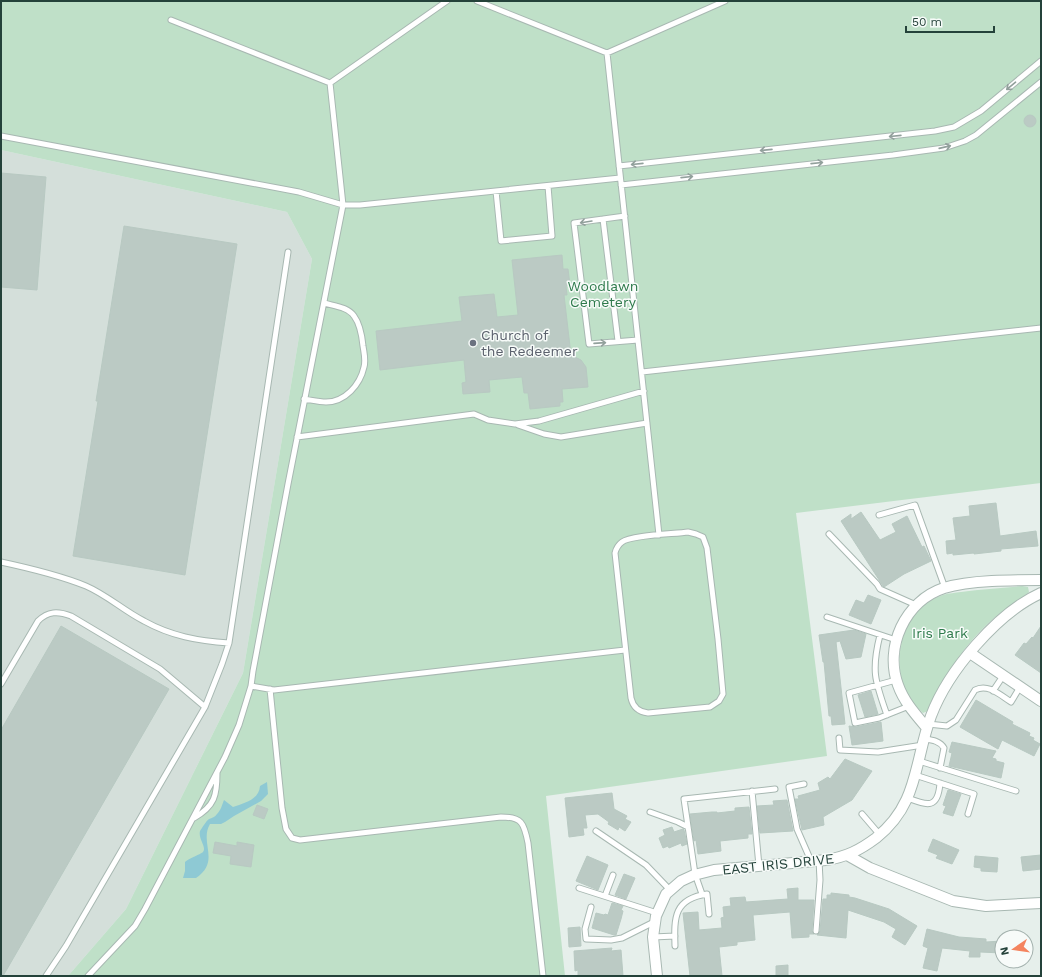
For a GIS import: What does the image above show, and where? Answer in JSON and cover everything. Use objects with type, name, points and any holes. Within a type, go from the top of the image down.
[{"type":"street","points":[[928,726],[909,706],[896,680],[893,658],[896,640],[908,615],[916,605],[928,596],[945,588],[976,583],[1041,580]]},
{"type":"street","name":"EAST IRIS DRIVE","points":[[657,976],[653,937],[655,918],[663,899],[670,890],[681,881],[695,874],[714,870],[815,861],[848,855],[864,847],[880,835],[895,819],[908,798],[928,726],[942,692],[948,682],[970,653],[995,626],[1008,615],[1041,593]]},
{"type":"street","points":[[970,653],[1041,701]]},
{"type":"street","points":[[848,855],[870,868],[953,901],[986,906],[1041,903]]},
{"type":"lane","points":[[330,83],[447,1]]},
{"type":"lane","points":[[477,1],[607,53],[725,1]]},
{"type":"lane","points":[[171,20],[330,83]]},
{"type":"lane","points":[[607,53],[659,535]]},
{"type":"lane","points":[[619,166],[935,131],[954,127],[981,111],[1041,61]]},
{"type":"lane","points":[[621,185],[886,156],[944,148],[966,141],[976,135],[1041,82]]},
{"type":"lane","points":[[88,976],[140,919],[217,772],[239,725],[251,686],[254,663],[304,399],[343,205],[330,83]]},
{"type":"lane","points":[[1,136],[299,192],[343,205],[360,205],[620,178]]},
{"type":"lane","points":[[496,191],[501,241],[545,237],[552,236],[548,186]]},
{"type":"lane","points":[[625,216],[574,224],[589,344],[638,340]]},
{"type":"lane","points":[[602,219],[618,341]]},
{"type":"lane","points":[[46,976],[66,946],[205,707],[222,664],[229,643],[288,252]]},
{"type":"lane","points":[[304,399],[327,402],[345,396],[355,389],[364,367],[365,358],[361,333],[354,316],[346,309],[324,303]]},
{"type":"lane","points":[[642,372],[1041,328]]},
{"type":"lane","points":[[516,424],[539,421],[644,391]]},
{"type":"lane","points":[[297,437],[474,414],[488,420],[516,424],[544,434],[561,437],[647,423]]},
{"type":"lane","points":[[879,515],[915,505],[945,588]]},
{"type":"lane","points":[[691,532],[700,535],[705,540],[708,553],[723,688],[722,697],[716,703],[707,707],[648,713],[640,711],[634,706],[631,698],[615,553],[619,545],[627,540],[659,535],[691,532]]},
{"type":"lane","points":[[829,534],[880,589],[916,605]]},
{"type":"lane","points":[[1,562],[87,586],[143,621],[179,637],[229,643]]},
{"type":"lane","points":[[1,684],[38,621],[43,616],[55,612],[71,616],[160,669],[205,707]]},
{"type":"lane","points":[[826,617],[896,640]]},
{"type":"lane","points":[[880,634],[874,661],[876,686],[887,715]]},
{"type":"lane","points":[[251,686],[274,690],[626,650]]},
{"type":"lane","points":[[993,690],[1003,676]]},
{"type":"lane","points":[[896,680],[849,693],[855,723],[880,718],[909,706]]},
{"type":"lane","points":[[928,726],[943,726],[953,723],[975,690],[981,687],[986,687],[993,690],[1011,702],[1020,687]]},
{"type":"lane","points":[[270,689],[282,808],[286,829],[292,838],[300,840],[501,817],[516,818],[520,821],[525,828],[528,843],[543,976]]},
{"type":"lane","points":[[839,738],[840,750],[866,752],[878,752],[924,742],[938,742],[942,744],[944,748],[940,768]]},
{"type":"lane","points":[[919,761],[1016,790]]},
{"type":"lane","points":[[194,818],[207,810],[214,799],[217,772]]},
{"type":"lane","points":[[915,775],[974,794],[968,814]]},
{"type":"lane","points":[[908,798],[927,805],[938,797],[940,783]]},
{"type":"lane","points":[[804,784],[789,787],[797,830],[815,861],[820,880],[816,931]]},
{"type":"lane","points":[[702,894],[695,874],[684,799],[775,788]]},
{"type":"lane","points":[[752,791],[759,866]]},
{"type":"lane","points":[[650,812],[688,827]]},
{"type":"lane","points":[[862,814],[880,835]]},
{"type":"lane","points":[[596,831],[646,865],[670,890]]},
{"type":"lane","points":[[605,896],[614,875]]},
{"type":"lane","points":[[579,888],[605,896],[655,918]]},
{"type":"lane","points":[[675,946],[674,924],[681,906],[692,898],[702,894],[707,894],[709,914]]},
{"type":"lane","points":[[591,907],[585,929],[586,939],[611,940],[622,938],[655,918]]},
{"type":"lane","points":[[653,937],[675,936]]},
{"type":"shaded area","points":[[1,150],[287,212],[312,259],[243,673],[126,909],[68,976],[1,976]]},
{"type":"green space","name":"Woodlawn Cemetery","points":[[1,1],[1041,1],[1041,483],[796,513],[827,756],[546,796],[565,976],[68,976],[126,909],[243,673],[312,259],[287,212],[1,150]]},
{"type":"green space","name":"Iris Park","points":[[1022,586],[1028,587],[1029,592],[994,618],[974,638],[948,673],[928,711],[923,713],[911,700],[903,684],[900,666],[900,648],[905,631],[914,616],[927,603],[945,594]]},
{"type":"water","points":[[267,782],[268,794],[261,801],[221,824],[210,824],[207,831],[209,858],[207,865],[203,872],[196,878],[183,878],[185,862],[202,853],[204,850],[200,837],[200,831],[208,820],[214,817],[218,812],[224,800],[233,807],[246,802],[254,798],[259,791],[260,786]]},
{"type":"building","points":[[1028,115],[1032,115],[1036,121],[1032,127],[1028,127],[1024,123],[1024,119]]},
{"type":"building","points":[[1,173],[46,177],[37,290],[1,287]]},
{"type":"building","points":[[124,226],[237,244],[185,575],[73,556]]},
{"type":"building","name":"Church of the Redeemer","points":[[562,255],[563,269],[568,269],[570,285],[566,286],[567,295],[564,295],[571,355],[581,360],[586,367],[588,387],[562,389],[563,402],[560,402],[560,406],[530,409],[528,393],[524,393],[522,377],[489,380],[490,392],[463,394],[462,383],[466,382],[464,360],[380,370],[376,331],[462,321],[459,297],[494,294],[497,317],[518,315],[512,260]]},
{"type":"building","points":[[996,503],[1000,536],[1036,531],[1038,546],[1001,549],[1001,551],[974,554],[947,554],[946,541],[956,540],[953,518],[970,516],[969,506]]},
{"type":"building","points":[[861,512],[880,540],[896,532],[892,524],[907,516],[922,547],[924,546],[931,561],[904,574],[884,587],[841,521],[851,514],[851,519]]},
{"type":"building","points":[[868,595],[881,600],[871,624],[849,615],[856,600],[864,603]]},
{"type":"building","points":[[61,626],[169,689],[3,976],[1,976],[1,730]]},
{"type":"building","points":[[1041,626],[1041,673],[1015,655],[1024,643],[1026,644],[1032,637],[1033,638]]},
{"type":"building","points":[[854,630],[866,634],[861,657],[846,659],[840,641],[836,642],[845,724],[832,725],[831,716],[829,716],[824,662],[819,635]]},
{"type":"building","points":[[871,691],[878,714],[865,717],[858,695]]},
{"type":"building","points":[[976,700],[1013,722],[1012,724],[1030,733],[1029,736],[1034,738],[1033,740],[1040,744],[1034,756],[1002,740],[998,749],[960,727]]},
{"type":"building","points":[[881,722],[883,741],[852,745],[849,726],[856,727]]},
{"type":"building","points":[[952,742],[996,751],[992,758],[996,759],[996,761],[1004,763],[1001,778],[949,766],[952,753],[949,752]]},
{"type":"building","points":[[845,759],[872,771],[852,800],[823,817],[824,825],[802,830],[795,799],[799,799],[798,796],[820,790],[818,783],[828,777],[830,779]]},
{"type":"building","points":[[948,790],[961,794],[953,816],[943,813],[946,806],[943,805]]},
{"type":"building","points":[[612,793],[614,809],[627,816],[625,819],[631,822],[625,831],[619,827],[618,830],[608,824],[609,822],[598,814],[585,815],[587,828],[583,828],[584,835],[569,837],[565,798]]},
{"type":"building","points":[[787,800],[793,831],[760,833],[757,806],[774,805],[773,801]]},
{"type":"building","points":[[257,805],[268,809],[264,819],[253,815]]},
{"type":"building","points":[[749,807],[752,834],[748,834],[748,838],[720,841],[721,851],[698,854],[696,840],[694,841],[690,814],[735,811],[735,808]]},
{"type":"building","points":[[672,827],[674,832],[684,830],[687,844],[682,846],[681,843],[669,848],[668,846],[663,848],[659,838],[665,835],[663,830]]},
{"type":"building","points":[[933,839],[959,850],[952,864],[936,858],[938,855],[928,851]]},
{"type":"building","points":[[215,842],[237,846],[237,842],[254,845],[251,867],[230,864],[231,856],[213,853]]},
{"type":"building","points":[[1041,855],[1041,869],[1023,871],[1021,857]]},
{"type":"building","points":[[587,856],[608,865],[598,890],[576,881]]},
{"type":"building","points":[[975,856],[998,858],[997,872],[981,871],[981,868],[974,867]]},
{"type":"building","points":[[624,874],[635,878],[626,899],[615,895]]},
{"type":"building","points":[[798,888],[798,900],[814,900],[812,931],[814,934],[809,934],[809,937],[792,938],[790,912],[753,915],[755,940],[737,942],[737,945],[719,947],[722,976],[690,976],[683,913],[698,912],[699,930],[722,928],[721,918],[724,917],[723,907],[731,906],[730,898],[745,897],[746,902],[788,899],[787,889]]},
{"type":"building","points":[[831,893],[849,895],[849,897],[889,909],[917,926],[905,945],[892,937],[896,929],[884,922],[848,910],[846,938],[817,935],[820,931],[823,899],[827,899],[827,895],[831,895]]},
{"type":"building","points":[[612,903],[623,906],[616,935],[592,928],[596,913],[608,915]]},
{"type":"building","points":[[580,927],[581,946],[569,947],[568,928]]},
{"type":"building","points":[[927,929],[959,937],[986,939],[986,942],[994,942],[994,953],[980,952],[980,957],[969,957],[970,951],[942,948],[937,971],[923,968],[928,948],[923,946]]},
{"type":"building","points":[[612,948],[611,951],[621,950],[623,976],[578,976],[578,970],[575,971],[574,951]]},
{"type":"building","points":[[788,965],[788,976],[776,976],[776,966]]},
{"type":"place","name":"Church of the Redeemer","points":[[473,343]]}]
